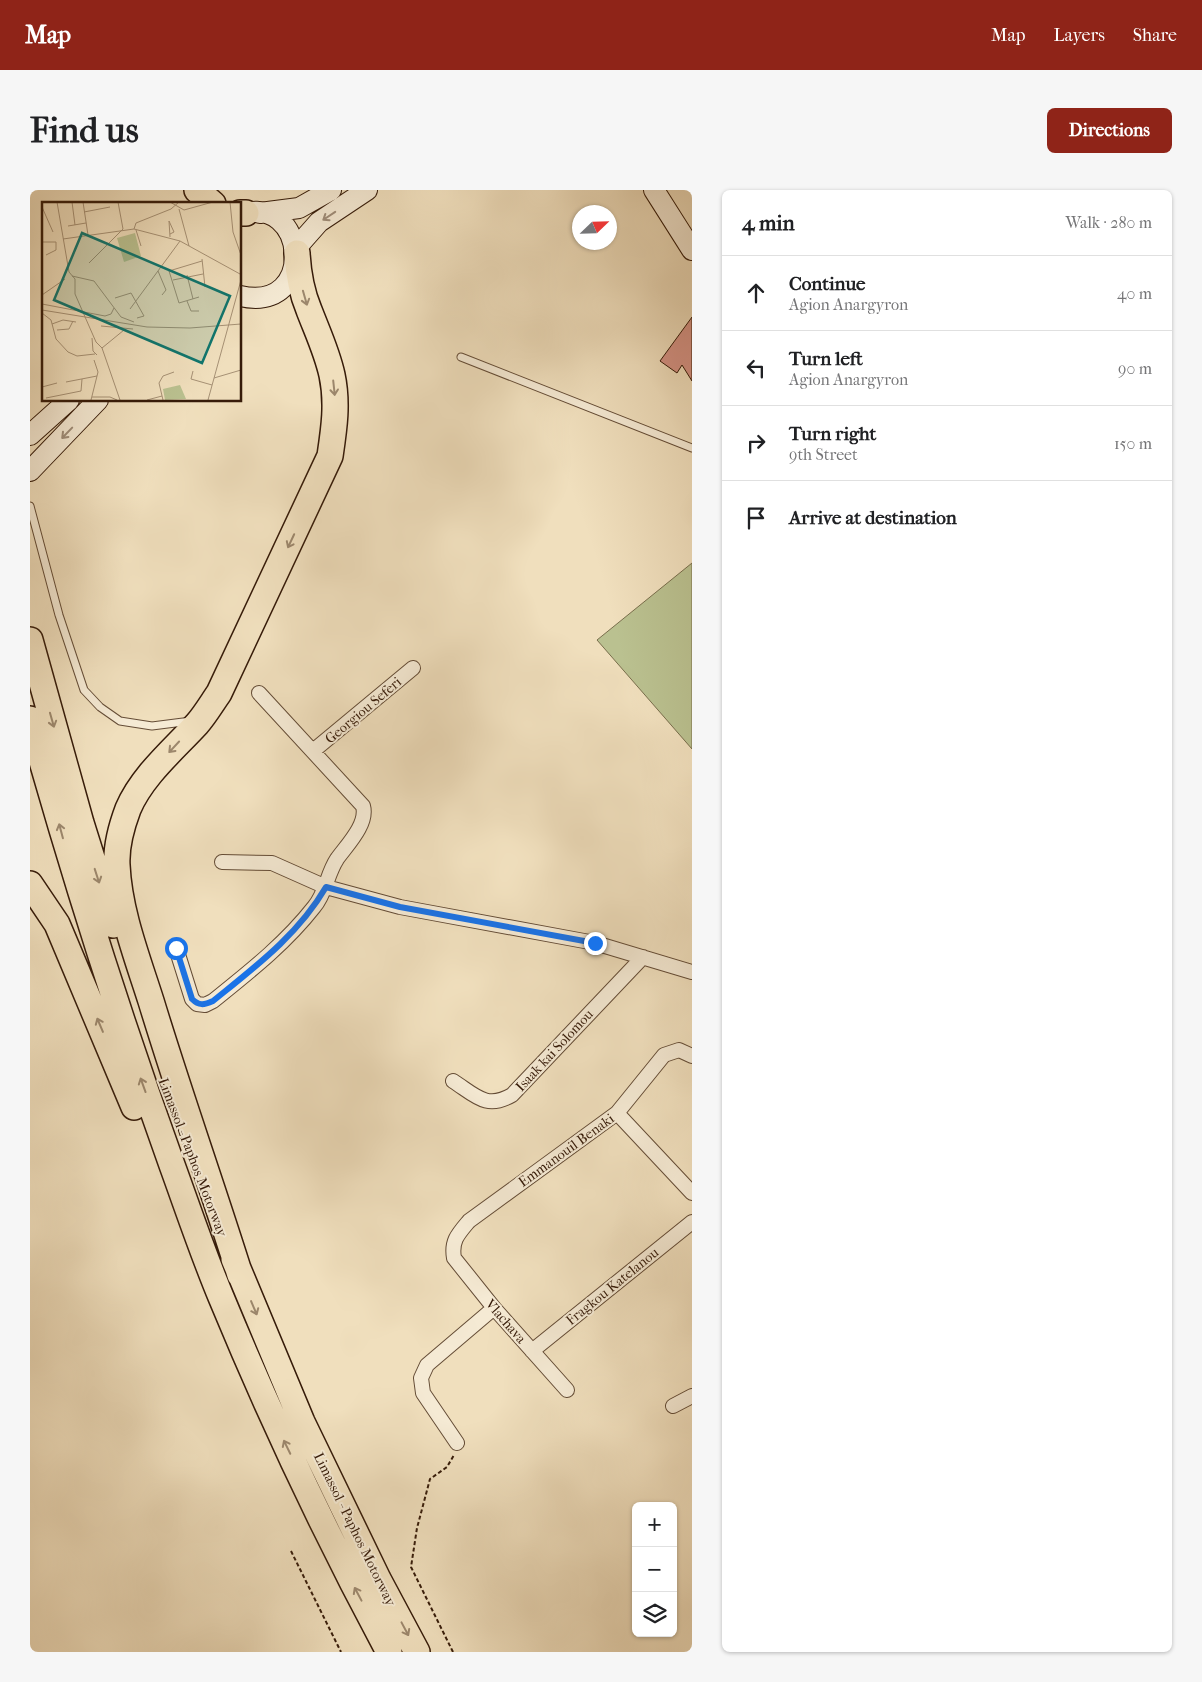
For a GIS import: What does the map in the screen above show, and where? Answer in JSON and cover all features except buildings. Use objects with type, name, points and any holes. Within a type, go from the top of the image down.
[{"type":"highway","points":[[197,190],[212,202]]},
{"type":"highway","points":[[240,1275],[173,1074],[130,933],[120,894],[117,863],[120,836],[128,810],[136,794],[171,750],[198,722],[219,693],[330,456],[336,414],[332,376],[322,341],[308,308],[299,276],[296,250]]},
{"type":"highway","name":"Limassol - Paphos Motorway","points":[[30,640],[80,823],[158,1068],[196,1167],[302,1422],[378,1579],[417,1652]]},
{"type":"highway","name":"Limassol - Paphos Motorway","points":[[30,719],[64,841],[134,1061],[220,1295],[279,1431],[354,1586],[389,1652]]},
{"type":"highway","points":[[30,884],[57,924],[168,1191],[220,1295]]},
{"type":"main road","points":[[246,214],[299,208],[331,190]]},
{"type":"main road","points":[[296,250],[319,222],[367,190]]},
{"type":"main road","points":[[654,190],[692,250]]},
{"type":"main road","points":[[241,296],[264,297],[275,293],[292,276],[296,250],[292,235],[284,225],[273,217],[246,214]]},
{"type":"main road","points":[[30,435],[68,401]]},
{"type":"main road","points":[[33,468],[97,401]]},
{"type":"street","name":"Georgiou Seferi","points":[[313,752],[413,668]]},
{"type":"street","points":[[176,948],[192,999],[197,1004],[213,1001],[275,951],[315,906],[326,887],[332,867],[362,822],[365,814],[363,806],[259,692]]},
{"type":"street","points":[[222,862],[272,863],[326,887],[400,907],[595,943],[692,972]]},
{"type":"street","name":"Isaak kai Solomou","points":[[453,1081],[487,1102],[499,1102],[512,1095],[643,957]]},
{"type":"street","name":"Emmanouil Benaki","points":[[452,1248],[455,1237],[469,1221],[617,1113],[664,1055],[679,1050],[692,1056]]},
{"type":"street","points":[[617,1113],[692,1193]]},
{"type":"street","name":"Fragkou Katelanou","points":[[532,1351],[692,1222]]},
{"type":"street","name":"Vlachava","points":[[452,1248],[454,1258],[494,1308],[567,1390]]},
{"type":"street","points":[[457,1442],[423,1393],[420,1378],[427,1364],[494,1308]]},
{"type":"street","points":[[673,1406],[692,1396]]},
{"type":"lane","points":[[461,357],[692,448]]},
{"type":"lane","points":[[30,506],[59,615],[84,690],[100,707],[120,721],[152,726],[183,721],[198,722]]},
{"type":"path","points":[[453,1652],[411,1567],[417,1528],[430,1479],[447,1467],[454,1456],[457,1442]]},
{"type":"path","points":[[290,1551],[341,1652]]},
{"type":"green space","points":[[692,563],[692,749],[597,640]]},
{"type":"route","points":[[176,948],[192,999],[197,1004],[213,1001],[275,951],[315,906],[326,887],[400,907],[595,943]]}]
